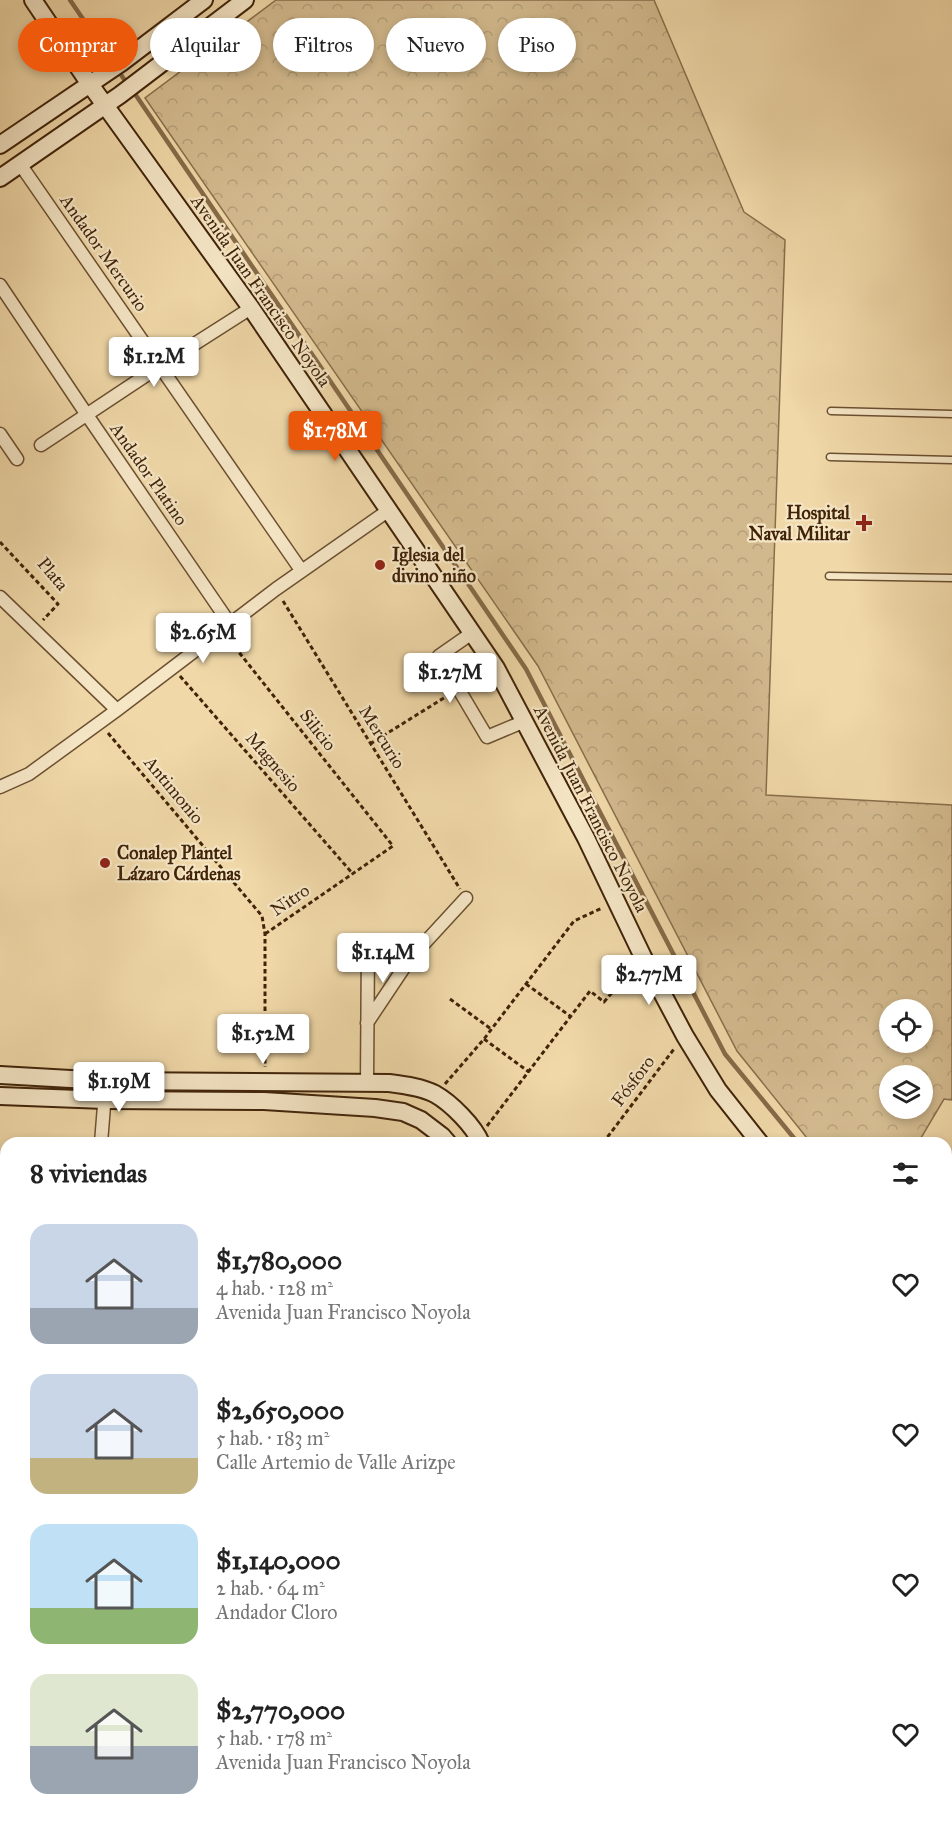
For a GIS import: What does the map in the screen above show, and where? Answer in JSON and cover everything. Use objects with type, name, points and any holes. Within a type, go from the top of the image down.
[{"type":"street","name":"Avenida Juan Francisco Noyola","points":[[33,0],[96,79],[105,105],[251,308],[496,668],[685,1036],[718,1090],[755,1137]]},
{"type":"street","points":[[3,138],[121,63],[204,0]]},
{"type":"street","points":[[222,18],[246,0]]},
{"type":"street","points":[[144,46],[150,55]]},
{"type":"street","points":[[0,178],[151,72]]},
{"type":"street","name":"Andador Mercurio","points":[[20,164],[301,570]]},
{"type":"street","name":"Andador Platino","points":[[0,285],[226,627]]},
{"type":"street","points":[[41,445],[251,308]]},
{"type":"street","points":[[0,434],[17,459]]},
{"type":"street","points":[[0,787],[29,774],[301,570],[389,510]]},
{"type":"street","points":[[0,597],[117,710]]},
{"type":"street","points":[[472,633],[439,656],[458,689],[487,737],[525,721]]},
{"type":"street","points":[[368,1023],[409,960],[466,898]]},
{"type":"street","points":[[367,1082],[368,945]]},
{"type":"street","points":[[0,1075],[106,1081],[397,1084],[415,1087],[436,1095],[462,1116],[477,1137]]},
{"type":"street","points":[[102,1137],[106,1081]]},
{"type":"street","points":[[264,1101],[265,1082]]},
{"type":"street","points":[[0,1096],[105,1100],[264,1101],[375,1108],[403,1112],[421,1120],[443,1137]]},
{"type":"lane","points":[[831,411],[952,414]]},
{"type":"lane","points":[[830,457],[952,460]]},
{"type":"lane","points":[[829,576],[952,578]]},
{"type":"path","name":"Plata","points":[[0,542],[58,604],[34,630]]},
{"type":"path","name":"Mercurio","points":[[276,589],[466,898]]},
{"type":"path","name":"Silicio","points":[[226,627],[393,846]]},
{"type":"path","name":"Magnesio","points":[[173,668],[353,874]]},
{"type":"path","points":[[370,744],[458,689]]},
{"type":"path","name":"Antimonio","points":[[99,723],[262,916],[265,934]]},
{"type":"path","name":"Nitro","points":[[265,1082],[265,934],[393,846]]},
{"type":"path","points":[[436,1095],[484,1039],[574,921],[618,902]]},
{"type":"path","points":[[481,1137],[590,991],[604,1002],[643,957]]},
{"type":"path","points":[[526,984],[571,1016]]},
{"type":"path","points":[[450,999],[491,1029]]},
{"type":"path","name":"Fósforo","points":[[608,1137],[685,1036]]},
{"type":"path","points":[[484,1039],[529,1072]]},
{"type":"green space","points":[[276,0],[654,0],[744,212],[785,240],[766,795],[952,805],[952,1100],[944,1099],[933,1118],[933,1065],[879,1065],[879,1119],[932,1119],[922,1137],[806,1137],[737,1051],[538,666],[145,98],[180,72],[261,72],[261,18],[252,18]]},
{"type":"waterway","points":[[70,0],[128,85]]},
{"type":"waterway","points":[[133,91],[526,669],[725,1054],[793,1137]]},
{"type":"place","name":"Hospital Naval Militar","points":[[864,523]]},
{"type":"place","name":"Iglesia del divino niño","points":[[380,565]]},
{"type":"place","name":"Conalep Plantel Lázaro Cárdenas","points":[[105,863]]}]
